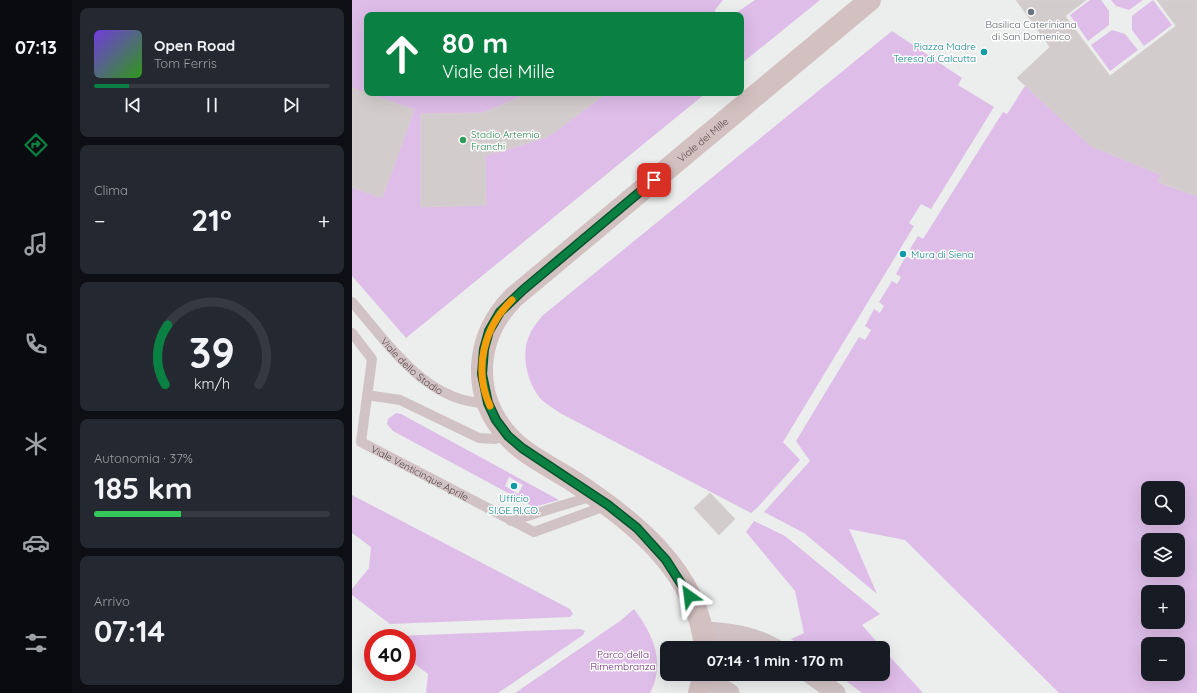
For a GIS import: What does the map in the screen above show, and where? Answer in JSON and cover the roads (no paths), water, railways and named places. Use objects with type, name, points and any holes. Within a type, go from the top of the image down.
[{"type":"street","name":"Viale dei Mille","points":[[488,403],[482,374],[484,349],[492,325],[506,306],[870,0]]},
{"type":"street","points":[[488,403],[496,420],[508,436],[522,448],[601,500],[637,528],[666,560],[689,596],[704,640],[739,634],[760,641]]},
{"type":"street","points":[[702,681],[730,693]]},
{"type":"street","points":[[820,681],[836,693]]},
{"type":"lane","name":"Viale dello Stadio","points":[[352,302],[397,355],[418,375],[438,388],[465,400],[488,403]]},
{"type":"lane","name":"Viale Venticinque Aprile","points":[[352,333],[372,359],[361,442],[534,532],[601,500]]},
{"type":"lane","points":[[367,394],[400,400],[479,438],[496,439],[508,436]]},
{"type":"lane","points":[[511,521],[601,500]]},
{"type":"place","name":"Basilica Cateriniana di San Domenico","points":[[1031,12]]},
{"type":"place","name":"Piazza Madre Teresa di Calcutta","points":[[984,52]]},
{"type":"place","name":"Stadio Artemio Franchi","points":[[463,140]]},
{"type":"place","name":"Mura di Siena","points":[[903,254]]},
{"type":"place","name":"Ufficio SI.GE.RI.CO.","points":[[514,486]]},
{"type":"park label","name":"Parco della Rimembranza","points":[[623,660]]}]
